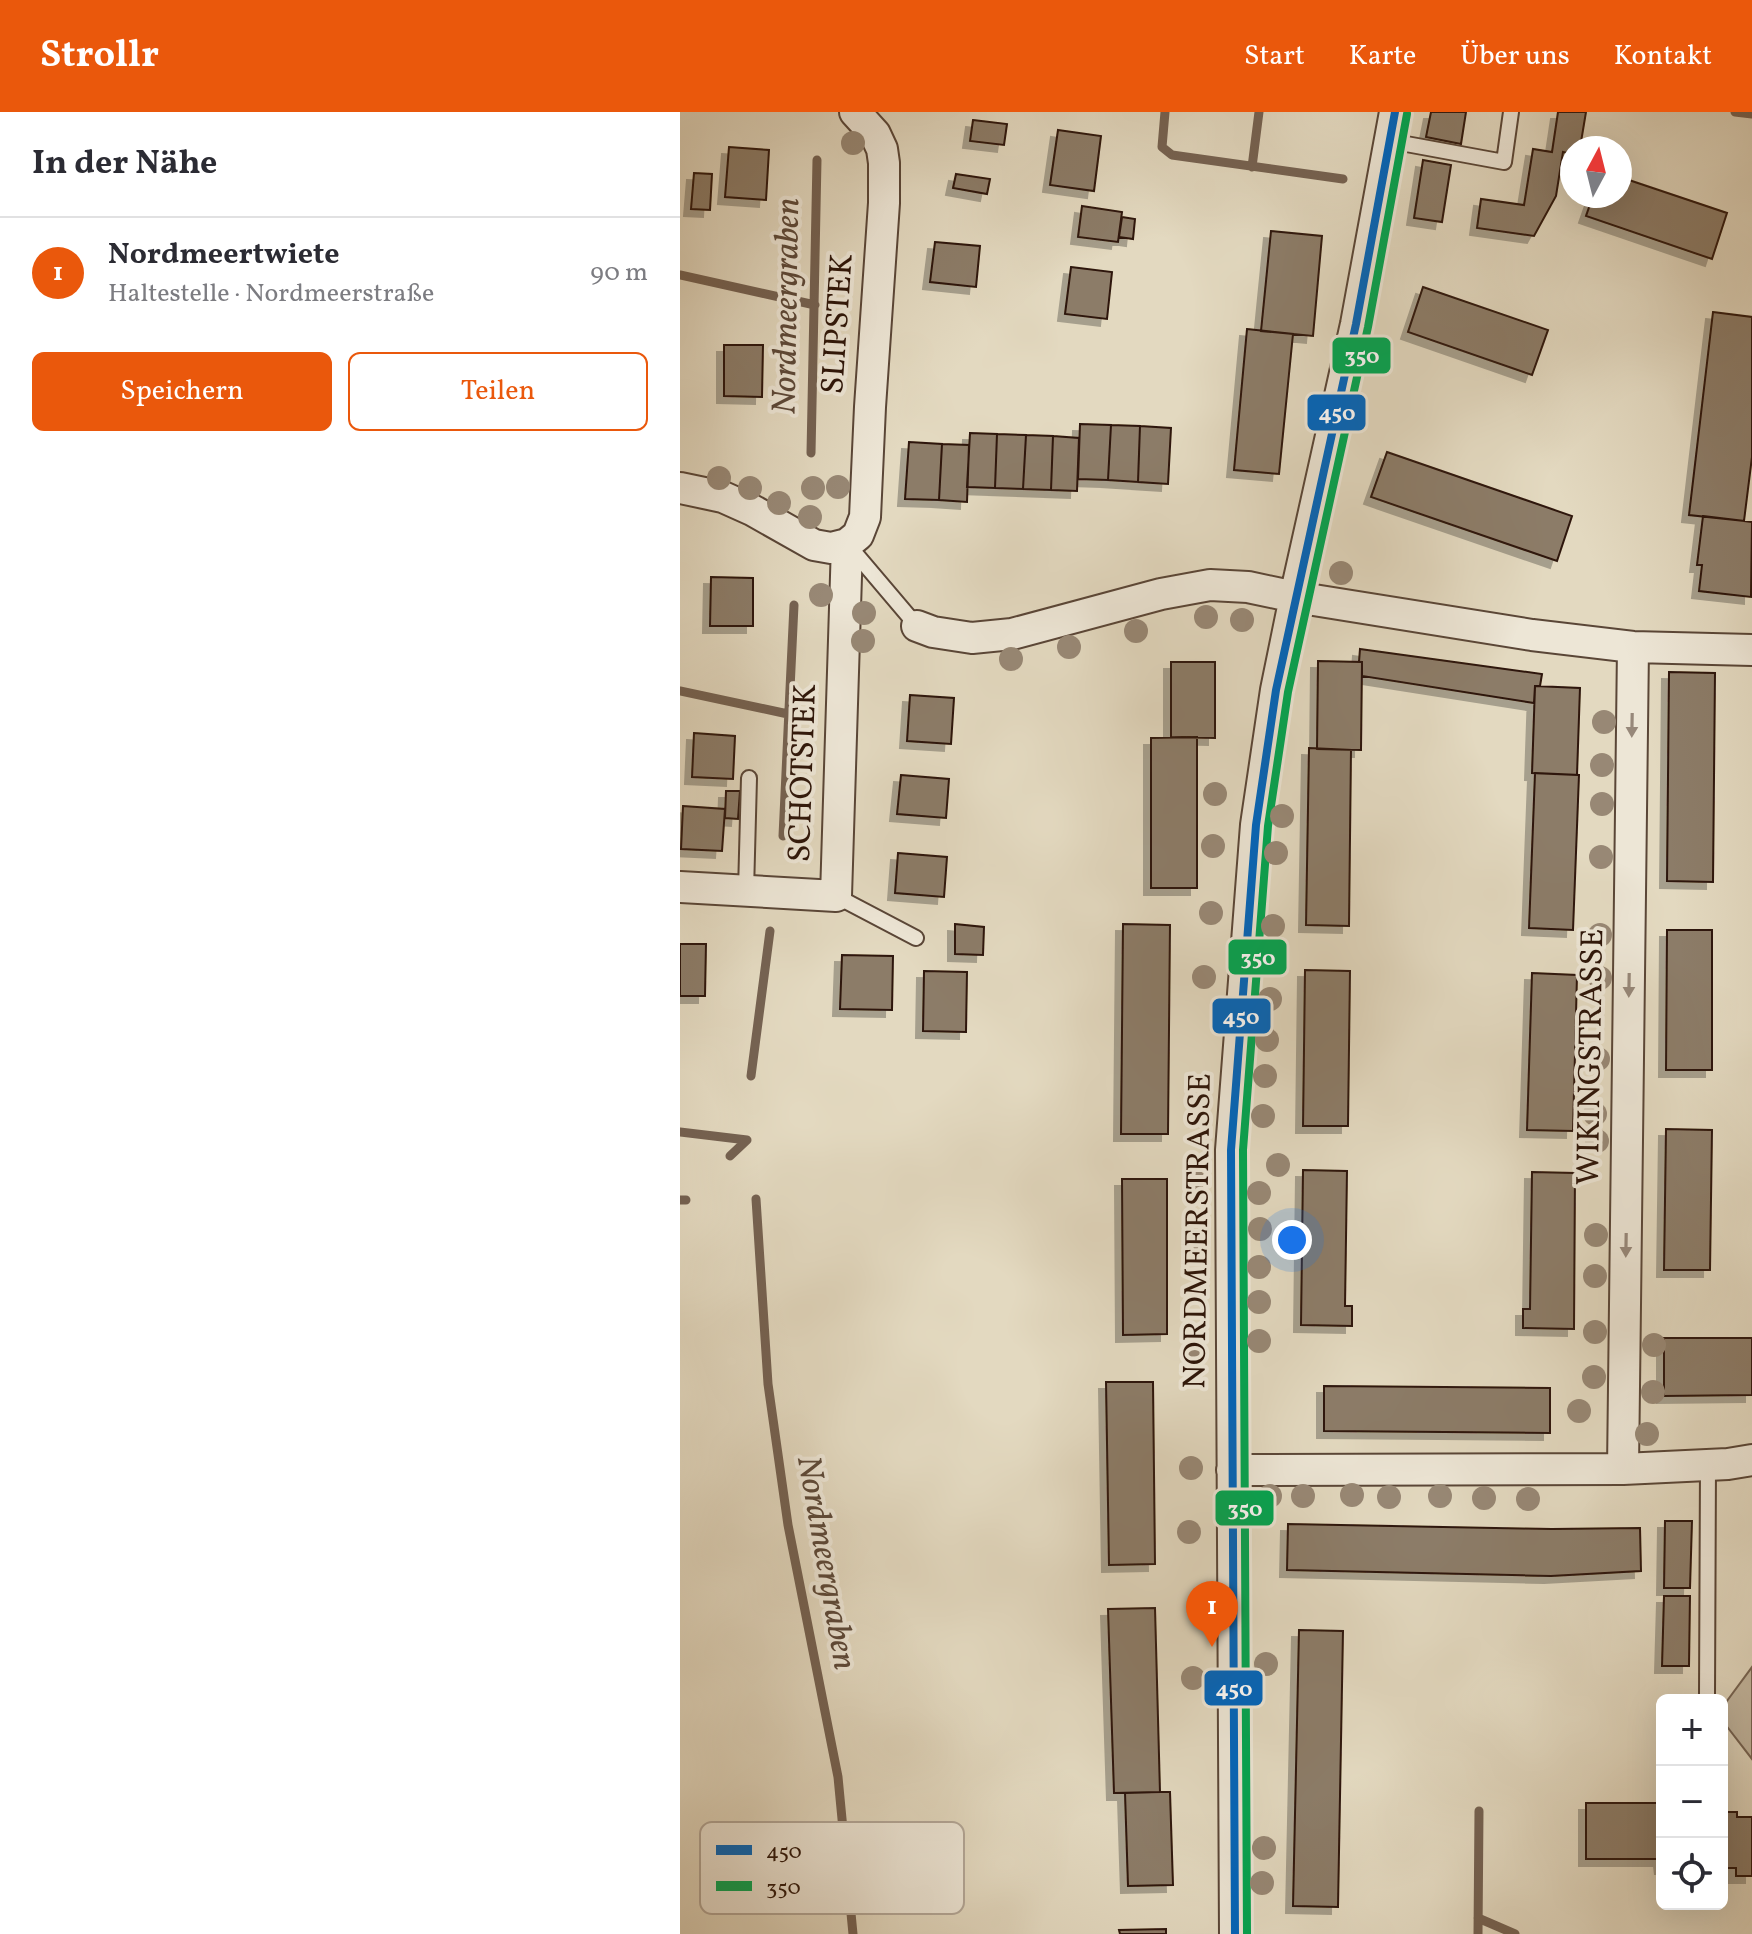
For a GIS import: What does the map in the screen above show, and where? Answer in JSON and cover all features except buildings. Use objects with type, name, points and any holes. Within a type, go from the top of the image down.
[{"type":"street","name":"SLIPSTEK","points":[[847,544],[858,535],[865,517],[884,203],[882,149],[875,134],[855,112]]},
{"type":"street","name":"NORDMEERSTRASSE","points":[[1235,1934],[1231,1150],[1256,825],[1276,690],[1356,324],[1392,126]]},
{"type":"street","points":[[680,488],[738,503],[814,545],[831,548],[847,544]]},
{"type":"street","name":"SCHOTSTEK","points":[[680,887],[836,896],[847,544]]},
{"type":"street","points":[[917,626],[933,632],[972,638],[1012,634],[1161,594],[1210,585],[1248,587],[1517,633],[1633,647],[1746,655]]},
{"type":"street","name":"WIKINGSTRASSE","points":[[1623,1469],[1633,647]]},
{"type":"street","points":[[1232,1470],[1623,1469],[1752,1460]]},
{"type":"lane","points":[[1392,126],[1504,162],[1511,112]]},
{"type":"lane","points":[[847,544],[917,626]]},
{"type":"lane","points":[[746,891],[749,778]]},
{"type":"lane","points":[[836,896],[916,938]]},
{"type":"lane","points":[[1707,1694],[1708,1465]]},
{"type":"shaded area","points":[[1752,1667],[1752,1759],[1728,1728],[1728,1700]]},
{"type":"waterway","points":[[1165,112],[1162,147],[1172,155],[1343,179]]},
{"type":"waterway","points":[[1252,167],[1259,112]]},
{"type":"waterway","points":[[1735,112],[1752,114]]},
{"type":"waterway","name":"Nordmeergraben","points":[[811,453],[817,160]]},
{"type":"waterway","points":[[680,275],[815,305]]},
{"type":"waterway","name":"Nordmeergraben","points":[[783,836],[794,605]]},
{"type":"waterway","points":[[680,691],[788,714]]},
{"type":"waterway","name":"Nordmeergraben","points":[[751,1076],[770,931]]},
{"type":"waterway","points":[[680,1132],[747,1140]]},
{"type":"waterway","points":[[730,1156],[747,1140]]},
{"type":"waterway","name":"Nordmeergraben","points":[[756,1199],[768,1384],[788,1525],[838,1777],[842,1822]]},
{"type":"waterway","points":[[680,1200],[686,1200]]},
{"type":"waterway","points":[[1478,1934],[1479,1811]]},
{"type":"waterway","name":"Nordmeergraben","points":[[851,1914],[853,1934]]},
{"type":"waterway","points":[[1478,1918],[1515,1934]]},
{"type":"transit line","name":"450","points":[[1235,1934],[1231,1150],[1256,825],[1276,690],[1356,324],[1395,112]]},
{"type":"transit line","name":"350","points":[[1247,1934],[1243,1150],[1268,826],[1288,692],[1368,327],[1407,114]]},
{"type":"place","name":"Nordmeertwiete","points":[[1212,1647]]}]
